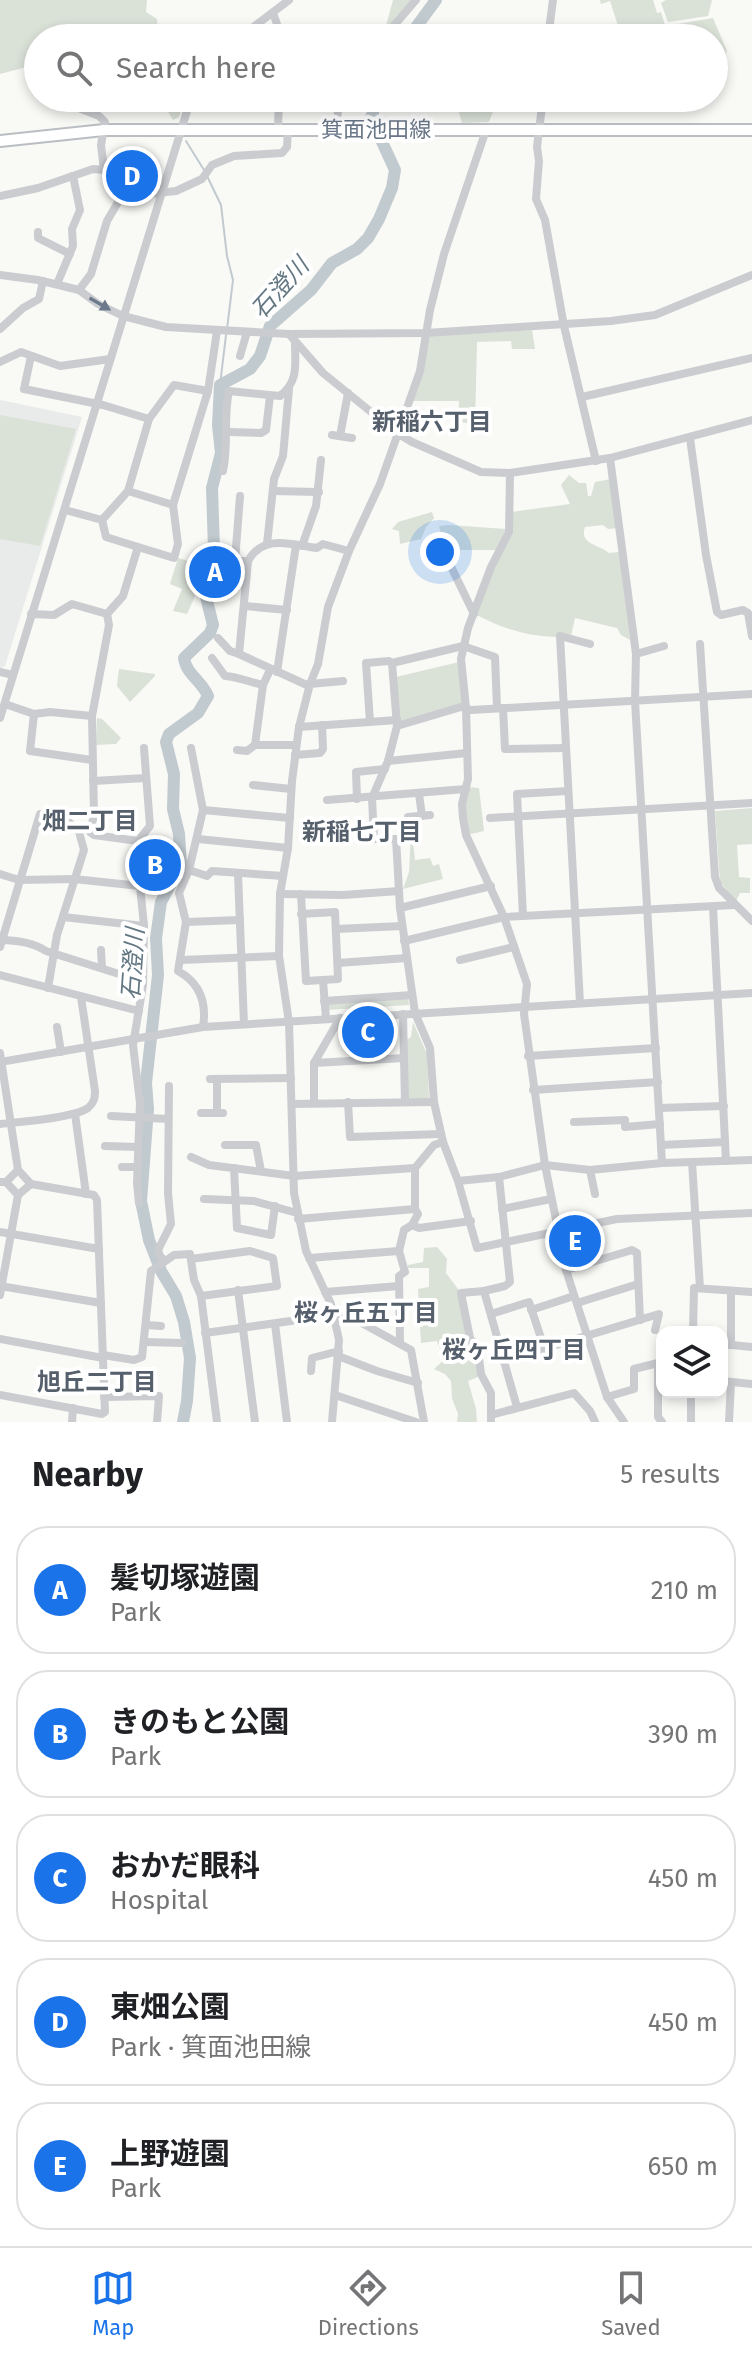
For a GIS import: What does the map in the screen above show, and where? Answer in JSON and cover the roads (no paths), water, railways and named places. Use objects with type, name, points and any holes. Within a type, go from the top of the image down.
[{"type":"main road","name":"箕面池田線","points":[[0,141],[104,130],[752,130]]},
{"type":"street","points":[[258,24],[289,0]]},
{"type":"street","points":[[395,24],[416,0]]},
{"type":"street","points":[[550,24],[553,0]]},
{"type":"street","points":[[273,13],[277,24]]},
{"type":"street","points":[[89,112],[105,122],[101,145],[104,170],[121,197]]},
{"type":"street","points":[[0,718],[187,112]]},
{"type":"street","points":[[121,197],[176,191],[202,179],[212,165],[234,156],[282,153],[287,147],[281,112]]},
{"type":"street","points":[[337,129],[338,112]]},
{"type":"street","points":[[541,112],[536,199],[545,220],[564,326],[596,461]]},
{"type":"street","points":[[332,1422],[338,1353],[335,1316],[309,1258],[298,1216],[289,1022],[279,956],[280,894],[288,848],[295,750],[309,685],[318,664],[328,607],[349,551],[380,484],[420,371],[444,254],[486,130]]},
{"type":"street","points":[[0,196],[38,188],[93,169],[104,170]]},
{"type":"street","points":[[57,284],[73,246],[72,229],[80,210],[73,176]]},
{"type":"street","points":[[79,290],[91,274],[107,221],[121,197]]},
{"type":"street","points":[[38,232],[38,238],[70,254]]},
{"type":"street","points":[[0,275],[79,290],[123,316],[166,327],[273,333],[292,338],[564,326],[655,315],[752,275]]},
{"type":"street","points":[[0,329],[23,308],[39,299],[43,281]]},
{"type":"street","points":[[102,520],[106,537],[174,558],[178,544],[173,505],[224,331]]},
{"type":"street","points":[[240,356],[247,332]]},
{"type":"street","points":[[267,544],[274,479],[283,456],[289,389],[294,378],[292,338]]},
{"type":"street","points":[[292,338],[323,373],[397,433],[481,472],[510,473],[596,461],[752,420]]},
{"type":"street","points":[[0,362],[21,352],[60,366],[110,359]]},
{"type":"street","points":[[31,356],[24,389],[96,403],[149,419]]},
{"type":"street","points":[[582,397],[752,358]]},
{"type":"street","points":[[102,520],[128,491],[149,419],[174,385],[208,391]]},
{"type":"street","points":[[223,471],[227,453],[225,407],[229,391],[280,396],[289,389]]},
{"type":"street","points":[[348,393],[336,435],[352,438]]},
{"type":"street","points":[[227,432],[261,433],[266,430],[270,396]]},
{"type":"street","points":[[690,438],[717,612],[721,615],[743,610],[750,616],[752,636]]},
{"type":"street","points":[[610,458],[636,654],[635,701],[662,1163]]},
{"type":"street","points":[[255,745],[263,685],[273,671],[299,546],[319,492],[321,460]]},
{"type":"street","points":[[510,473],[509,532],[491,567],[461,659],[467,753],[466,789],[462,804],[466,835],[504,917],[527,984],[524,1006],[528,1056],[557,1233],[607,1397],[621,1422]]},
{"type":"street","points":[[128,491],[173,505]]},
{"type":"street","points":[[273,491],[319,492]]},
{"type":"street","points":[[240,496],[235,561],[248,561]]},
{"type":"street","points":[[65,510],[102,520]]},
{"type":"street","points":[[239,654],[248,561],[253,552],[267,544],[282,541],[317,548],[323,544],[349,551]]},
{"type":"street","points":[[107,614],[123,596],[138,547]]},
{"type":"street","points":[[444,552],[474,614]]},
{"type":"street","points":[[31,614],[54,615],[72,604],[107,614]]},
{"type":"street","points":[[245,606],[287,610]]},
{"type":"street","points":[[107,614],[109,625],[92,716],[94,815],[90,832],[138,841],[150,826],[144,748]]},
{"type":"street","points":[[580,1003],[560,636],[590,644]]},
{"type":"street","points":[[218,638],[230,651],[309,685],[343,681]]},
{"type":"street","points":[[700,644],[715,877],[719,888],[752,921]]},
{"type":"street","points":[[370,722],[366,663],[392,663],[463,646],[495,657],[505,749],[566,748]]},
{"type":"street","points":[[636,654],[664,646]]},
{"type":"street","points":[[212,658],[225,676],[241,677],[246,682],[263,685]]},
{"type":"street","points":[[392,663],[397,723],[386,765],[372,798],[374,839],[396,839],[400,908],[415,1013],[430,1048],[434,1102],[442,1138],[471,1221],[477,1248],[617,1219],[752,1213]]},
{"type":"street","points":[[0,672],[13,675]]},
{"type":"street","points":[[299,727],[397,723],[461,707],[500,708],[752,694]]},
{"type":"street","points":[[5,704],[34,714],[50,712],[92,716]]},
{"type":"street","points":[[34,714],[30,751],[92,760]]},
{"type":"street","points":[[237,750],[247,751],[255,745],[320,753],[323,749],[322,725]]},
{"type":"street","points":[[191,748],[203,810],[198,839],[179,893],[186,922],[178,971],[198,986],[202,996],[203,1027]]},
{"type":"street","points":[[357,799],[356,772],[467,753]]},
{"type":"street","points":[[93,781],[146,778]]},
{"type":"street","points":[[253,785],[291,789]]},
{"type":"street","points":[[327,800],[466,789]]},
{"type":"street","points":[[523,916],[517,794],[568,791]]},
{"type":"street","points":[[408,817],[426,815],[419,794]]},
{"type":"street","points":[[490,818],[752,803]]},
{"type":"street","points":[[203,810],[290,818]]},
{"type":"street","points":[[48,988],[56,953],[63,917],[84,850],[79,832],[65,818],[40,814],[1,942],[19,941],[56,953],[102,968],[119,974],[143,973]]},
{"type":"street","points":[[198,839],[288,848]]},
{"type":"street","points":[[189,870],[207,876],[212,871],[283,876]]},
{"type":"street","points":[[0,874],[19,880],[74,879],[140,886],[144,926],[137,1039],[139,1203]]},
{"type":"street","points":[[238,874],[244,1024]]},
{"type":"street","points":[[400,908],[491,886]]},
{"type":"street","points":[[280,894],[343,895],[399,891]]},
{"type":"street","points":[[301,894],[301,914],[306,981],[338,979],[335,912],[301,914]]},
{"type":"street","points":[[404,941],[504,917],[734,905]]},
{"type":"street","points":[[713,907],[726,1161]]},
{"type":"street","points":[[63,917],[144,926]]},
{"type":"street","points":[[186,922],[240,920]]},
{"type":"street","points":[[336,929],[402,926]]},
{"type":"street","points":[[460,960],[477,961],[514,947]]},
{"type":"street","points":[[101,950],[102,968]]},
{"type":"street","points":[[181,960],[279,956]]},
{"type":"street","points":[[338,963],[407,958]]},
{"type":"street","points":[[0,975],[139,1011]]},
{"type":"street","points":[[323,980],[326,1019]]},
{"type":"street","points":[[0,1395],[102,1414],[105,1412],[97,1200],[94,1195],[31,1184],[18,1170],[0,1059],[88,1048],[203,1027],[752,993]]},
{"type":"street","points":[[324,1001],[412,995]]},
{"type":"street","points":[[0,1124],[75,1114],[87,1109],[95,1098],[81,997]]},
{"type":"street","points":[[403,1014],[405,1102]]},
{"type":"street","points":[[314,1103],[314,1063],[340,1018]]},
{"type":"street","points":[[57,1027],[61,1052]]},
{"type":"street","points":[[528,1056],[656,1048]]},
{"type":"street","points":[[314,1063],[404,1058]]},
{"type":"street","points":[[201,1113],[220,1113],[214,1079],[291,1078]]},
{"type":"street","points":[[533,1090],[658,1082]]},
{"type":"street","points":[[161,1265],[158,1250],[171,1224],[168,1193],[169,1086]]},
{"type":"street","points":[[348,1102],[350,1137],[442,1138]]},
{"type":"street","points":[[292,1104],[434,1102]]},
{"type":"street","points":[[659,1108],[724,1106]]},
{"type":"street","points":[[75,1114],[86,1194]]},
{"type":"street","points":[[111,1116],[168,1119]]},
{"type":"street","points":[[574,1122],[625,1120],[625,1127],[660,1124]]},
{"type":"street","points":[[400,1343],[399,1276],[405,1272],[399,1251],[404,1230],[412,1225],[418,1214],[415,1209],[415,1168],[442,1138]]},
{"type":"street","points":[[661,1145],[725,1142]]},
{"type":"street","points":[[225,1145],[256,1145],[261,1171]]},
{"type":"street","points":[[105,1146],[138,1147]]},
{"type":"street","points":[[191,1157],[209,1165],[294,1176],[415,1168]]},
{"type":"street","points":[[458,1181],[499,1177],[545,1165],[590,1170],[662,1163],[752,1160]]},
{"type":"street","points":[[692,1162],[700,1288]]},
{"type":"street","points":[[122,1167],[138,1167]]},
{"type":"street","points":[[234,1168],[237,1228],[271,1235],[275,1206]]},
{"type":"street","points":[[18,1170],[3,1182],[18,1195]]},
{"type":"street","points":[[590,1170],[595,1194]]},
{"type":"street","points":[[499,1177],[510,1282],[484,1291],[461,1293],[470,1338],[478,1350],[481,1374],[491,1393],[491,1418],[517,1407],[574,1393],[590,1411],[595,1422]]},
{"type":"street","points":[[31,1184],[18,1195],[1,1289],[101,1303]]},
{"type":"street","points":[[204,1199],[254,1201],[298,1216],[415,1209]]},
{"type":"street","points":[[502,1209],[551,1199]]},
{"type":"street","points":[[412,1225],[419,1228],[471,1221]]},
{"type":"street","points":[[0,1232],[99,1249]]},
{"type":"street","points":[[566,1270],[632,1250],[637,1253],[640,1320]]},
{"type":"street","points":[[191,1259],[250,1251],[273,1258],[277,1286],[201,1296]]},
{"type":"street","points":[[309,1258],[399,1251]]},
{"type":"street","points":[[0,1339],[103,1357],[139,1359],[144,1354],[149,1277],[174,1255],[190,1254],[194,1280],[201,1296],[217,1422]]},
{"type":"street","points":[[531,1310],[638,1284]]},
{"type":"street","points":[[325,1292],[399,1286]]},
{"type":"street","points":[[693,1326],[694,1288],[752,1292]]},
{"type":"street","points":[[238,1290],[255,1422]]},
{"type":"street","points":[[484,1291],[517,1407]]},
{"type":"street","points":[[728,1326],[731,1291]]},
{"type":"street","points":[[491,1314],[529,1302],[545,1350]]},
{"type":"street","points":[[205,1333],[341,1314],[348,1316],[411,1350],[424,1422]]},
{"type":"street","points":[[503,1361],[659,1314],[655,1330]]},
{"type":"street","points":[[275,1324],[287,1422]]},
{"type":"street","points":[[146,1325],[161,1326]]},
{"type":"street","points":[[145,1342],[182,1343]]},
{"type":"street","points":[[728,1344],[752,1347]]},
{"type":"street","points":[[311,1371],[312,1358],[338,1353],[377,1371],[418,1383]]},
{"type":"street","points":[[607,1397],[634,1389],[634,1369],[656,1361]]},
{"type":"street","points":[[728,1381],[752,1384]]},
{"type":"street","points":[[335,1395],[416,1422]]},
{"type":"street","points":[[104,1397],[159,1396],[157,1422]]},
{"type":"street","points":[[659,1398],[658,1417],[662,1422]]},
{"type":"street","points":[[691,1398],[691,1422]]},
{"type":"street","points":[[727,1398],[729,1422]]},
{"type":"street","points":[[72,1422],[73,1408]]},
{"type":"waterway","name":"石澄川","points":[[418,24],[436,0]]},
{"type":"waterway","name":"石澄川","points":[[183,1422],[190,1358],[184,1322],[176,1296],[161,1271],[149,1240],[141,1201],[148,1109],[146,1083],[158,975],[156,938],[161,902],[181,865],[179,834],[173,809],[174,774],[166,742],[169,734],[198,713],[208,696],[188,669],[184,658],[210,633],[213,625],[202,581],[214,549],[212,488],[221,453],[218,425],[220,385],[250,369],[260,356],[270,326],[311,290],[332,263],[357,249],[379,219],[392,188],[395,170],[371,118],[373,112]]},
{"type":"waterway","points":[[186,141],[204,170]]},
{"type":"waterway","points":[[207,176],[221,205],[233,280],[227,329]]},
{"type":"waterway","points":[[220,385],[226,335]]},
{"type":"place","name":"東畑公園","points":[[132,176]]},
{"type":"place","name":"髪切塚遊園","points":[[215,572]]},
{"type":"place","name":"きのもと公園","points":[[155,865]]},
{"type":"place","name":"おかだ眼科","points":[[368,1032]]},
{"type":"place","name":"上野遊園","points":[[575,1241]]},
{"type":"district","name":"新稲六丁目","points":[[432,422]]},
{"type":"district","name":"畑二丁目","points":[[90,821]]},
{"type":"district","name":"新稲七丁目","points":[[362,832]]},
{"type":"district","name":"桜ヶ丘五丁目","points":[[366,1313]]},
{"type":"district","name":"桜ヶ丘四丁目","points":[[514,1350]]},
{"type":"district","name":"旭丘二丁目","points":[[97,1382]]}]
